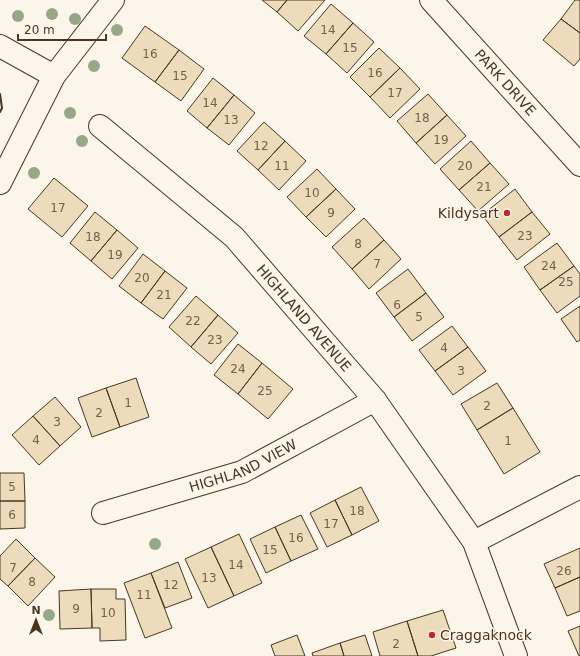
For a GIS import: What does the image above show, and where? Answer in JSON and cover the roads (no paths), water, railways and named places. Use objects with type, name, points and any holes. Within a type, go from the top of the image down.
[{"type":"street","points":[[0,183],[54,76],[113,0]]},
{"type":"street","name":"PARK DRIVE","points":[[431,0],[580,165]]},
{"type":"street","points":[[0,46],[54,76]]},
{"type":"street","name":"HIGHLAND AVENUE","points":[[100,126],[234,237],[375,400],[474,542],[516,656]]},
{"type":"street","name":"HIGHLAND VIEW","points":[[103,513],[242,472],[375,400]]},
{"type":"street","points":[[474,542],[580,487]]},
{"type":"place","name":"Kildysart","points":[[507,213]]},
{"type":"place","name":"Craggaknock","points":[[432,635]]}]
